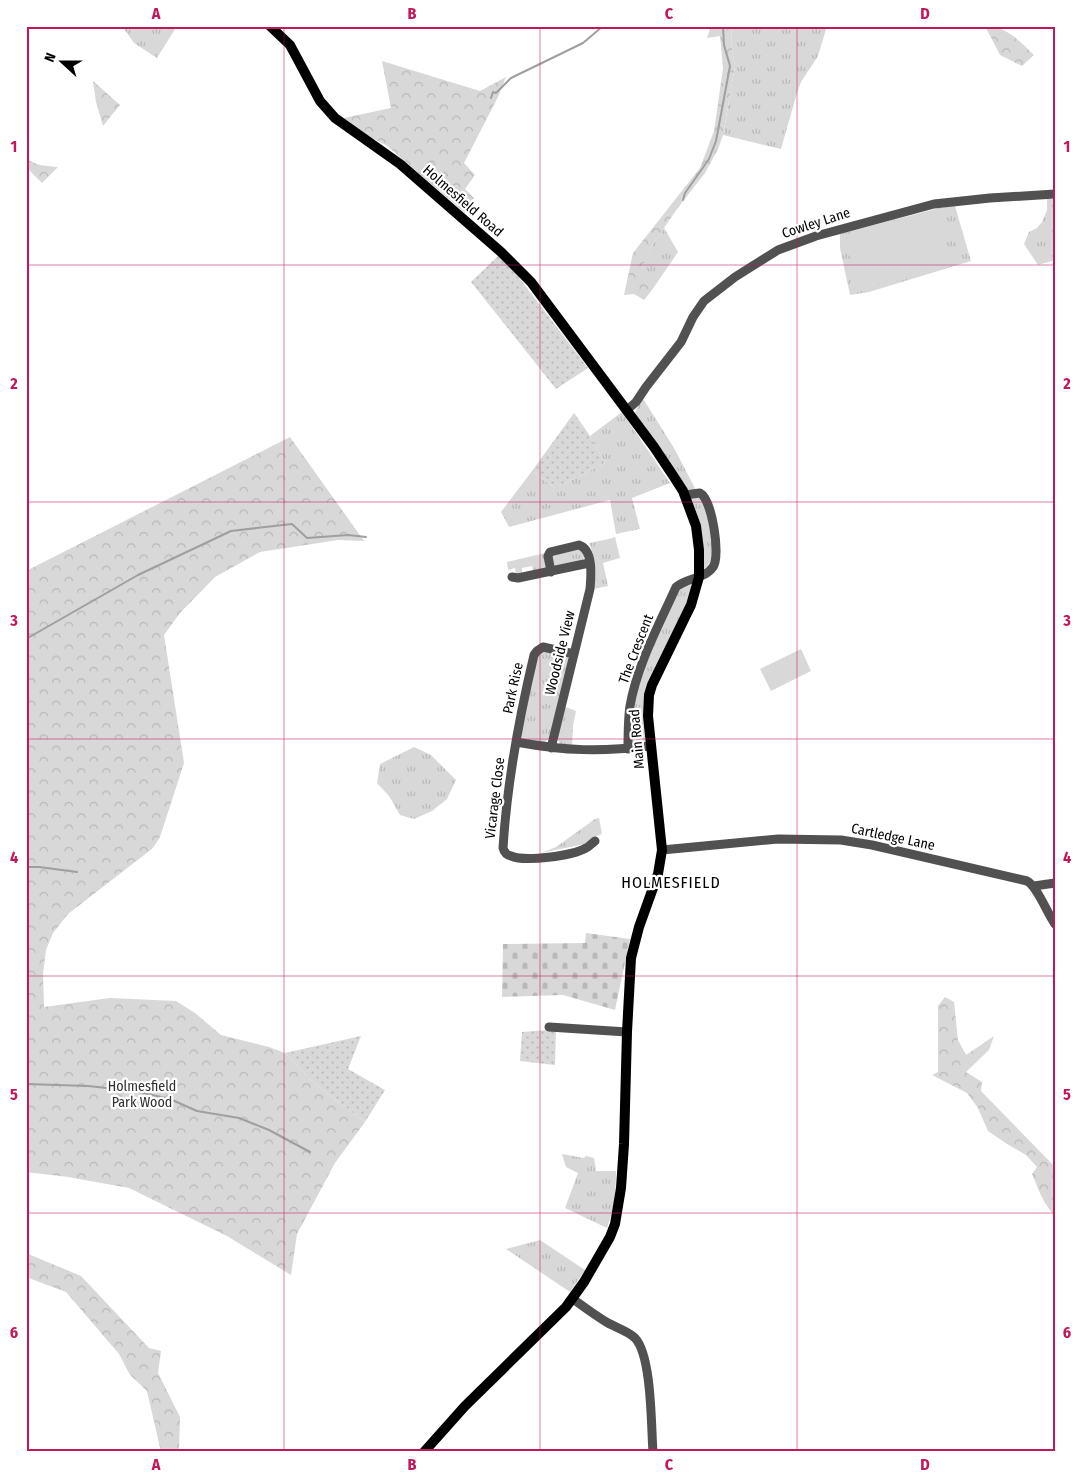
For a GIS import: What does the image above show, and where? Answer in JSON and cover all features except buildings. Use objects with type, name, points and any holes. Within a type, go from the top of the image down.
[{"type":"main road","name":"Holmesfield Road","points":[[270,26],[290,46],[320,101],[335,118],[400,164],[501,252],[531,282],[627,410]]},
{"type":"main road","name":"Main Road","points":[[424,1452],[465,1406],[557,1317],[573,1299],[610,1237],[619,1211],[624,1144],[629,984],[634,944],[658,874],[662,850],[647,706],[652,685],[691,605],[699,577],[699,550],[696,526],[684,495],[668,467],[627,410]]},
{"type":"street","name":"Cowley Lane","points":[[627,410],[636,402],[646,386],[681,342],[693,317],[704,301],[729,281],[782,248],[816,236],[934,204],[1055,194]]},
{"type":"street","name":"Main Road","points":[[684,495],[700,493],[704,495],[712,522],[716,549],[715,563],[710,570],[699,577]]},
{"type":"street","name":"Woodside View","points":[[551,572],[548,556],[550,552],[573,545],[583,546],[586,550],[589,564],[590,590],[551,748]]},
{"type":"street","points":[[512,577],[518,578],[589,564]]},
{"type":"street","name":"The Crescent","points":[[628,749],[630,706],[644,662],[676,588],[699,577]]},
{"type":"street","name":"Park Rise","points":[[516,742],[521,710],[534,655],[543,646],[574,654]]},
{"type":"street","points":[[516,742],[551,748],[596,751],[650,746]]},
{"type":"street","name":"Vicarage Close","points":[[516,742],[503,838],[502,848],[504,852],[514,857],[547,856],[580,851],[595,841]]},
{"type":"street","name":"Cartledge Lane","points":[[662,850],[778,839],[841,840],[872,845],[1027,881],[1034,886],[1055,883]]},
{"type":"street","points":[[1034,886],[1044,908],[1055,924]]},
{"type":"street","points":[[549,1027],[627,1032]]},
{"type":"street","points":[[573,1299],[605,1321],[627,1332],[639,1344],[645,1361],[648,1384],[653,1452]]},
{"type":"green space","points":[[122,26],[177,26],[157,58],[134,43]]},
{"type":"green space","points":[[711,26],[731,26],[735,66],[723,135],[705,173],[653,244],[639,273],[652,290],[644,300],[634,294],[624,295],[633,253],[700,168],[714,131],[723,68],[720,36],[707,38]]},
{"type":"green space","points":[[731,26],[827,26],[818,56],[801,82],[781,149],[723,135],[735,66]]},
{"type":"green space","points":[[985,26],[1006,31],[1034,55],[1022,66],[1000,55]]},
{"type":"green space","points":[[382,61],[480,91],[506,77],[498,97],[464,163],[475,175],[465,189],[474,198],[465,213],[386,145],[366,135],[344,118],[391,108]]},
{"type":"green space","points":[[93,81],[120,105],[103,126],[96,102]]},
{"type":"green space","points":[[26,158],[37,164],[58,167],[42,183],[26,167]]},
{"type":"green space","points":[[1047,199],[1055,199],[1055,260],[1038,265],[1024,244],[1029,232],[1037,228],[1042,222],[1047,210]]},
{"type":"green space","points":[[955,206],[971,261],[869,292],[850,295],[840,248],[840,234],[939,208]]},
{"type":"green space","points":[[935,211],[950,264],[859,289],[844,236]]},
{"type":"green space","points":[[664,228],[678,252],[652,290],[638,273],[653,244]]},
{"type":"green space","points":[[498,256],[517,275],[588,368],[556,389],[471,282]]},
{"type":"green space","points":[[642,397],[674,448],[706,508],[710,526],[712,554],[711,560],[704,569],[695,514],[635,413]]},
{"type":"green space","points":[[622,412],[670,483],[632,498],[640,529],[616,534],[610,500],[509,527],[501,512],[532,471],[555,488],[605,463],[590,436]]},
{"type":"green space","points":[[574,413],[605,463],[555,488],[532,471]]},
{"type":"green space","name":"Holmesfield Park Wood","points":[[290,437],[364,541],[338,540],[260,552],[215,577],[180,613],[164,635],[184,763],[160,837],[153,848],[68,914],[53,933],[46,950],[43,974],[44,1007],[110,998],[176,1001],[195,1013],[221,1035],[285,1053],[314,1083],[365,1122],[335,1163],[297,1234],[291,1275],[227,1236],[129,1188],[68,1177],[26,1172],[26,571]]},
{"type":"green space","points":[[615,537],[620,558],[603,563],[608,586],[593,589],[595,566],[589,543]]},
{"type":"green space","points":[[581,548],[585,555],[582,562],[554,567],[552,555]]},
{"type":"green space","points":[[545,553],[545,570],[533,571],[532,566],[522,568],[522,573],[516,575],[515,568],[508,570],[507,562]]},
{"type":"green space","points":[[688,584],[693,587],[691,594],[654,671],[647,742],[635,743],[630,741],[631,718],[633,703],[643,670],[677,589]]},
{"type":"green space","points":[[801,649],[811,671],[771,691],[760,669]]},
{"type":"green space","points":[[542,651],[568,656],[551,737],[544,743],[524,740],[521,736],[536,657]]},
{"type":"green space","points":[[563,706],[576,711],[572,748],[561,746],[557,738]]},
{"type":"green space","points":[[414,747],[431,755],[456,780],[447,799],[432,811],[414,819],[400,815],[389,796],[377,783],[380,764]]},
{"type":"green space","points":[[599,818],[602,834],[593,837],[585,844],[541,853],[556,847]]},
{"type":"green space","points":[[586,933],[630,939],[615,1010],[563,995],[502,997],[503,944],[585,943]]},
{"type":"green space","points":[[945,997],[954,1002],[958,1040],[966,1055],[994,1036],[989,1050],[966,1072],[982,1082],[981,1091],[1055,1167],[1055,1216],[1044,1201],[1032,1174],[1037,1167],[1026,1155],[988,1131],[978,1108],[967,1093],[932,1075],[938,1072],[938,1006]]},
{"type":"green space","points":[[556,1030],[555,1065],[520,1061],[522,1032]]},
{"type":"green space","points":[[361,1036],[348,1069],[385,1090],[365,1122],[314,1083],[285,1053]]},
{"type":"green space","points":[[562,1154],[594,1158],[596,1171],[616,1171],[614,1200],[607,1228],[565,1208],[578,1173],[566,1167]]},
{"type":"green space","points":[[540,1240],[585,1270],[570,1292],[506,1249]]},
{"type":"green space","points":[[26,1253],[81,1276],[149,1348],[161,1351],[158,1373],[180,1417],[179,1452],[161,1452],[147,1391],[130,1375],[119,1354],[66,1292],[26,1277]]},
{"type":"waterway","points":[[491,98],[493,92],[496,93],[511,78],[583,43],[603,26]]},
{"type":"waterway","points":[[683,200],[685,193],[709,159],[716,141],[730,66],[724,45],[723,26]]},
{"type":"waterway","points":[[26,639],[138,575],[231,531],[292,524],[307,538],[348,535],[366,537]]},
{"type":"waterway","points":[[26,867],[77,872]]},
{"type":"waterway","points":[[26,1084],[88,1086],[135,1091],[170,1099],[197,1111],[239,1118],[269,1130],[310,1152]]},
{"type":"district","name":"HOLMESFIELD","points":[[671,882]]}]
